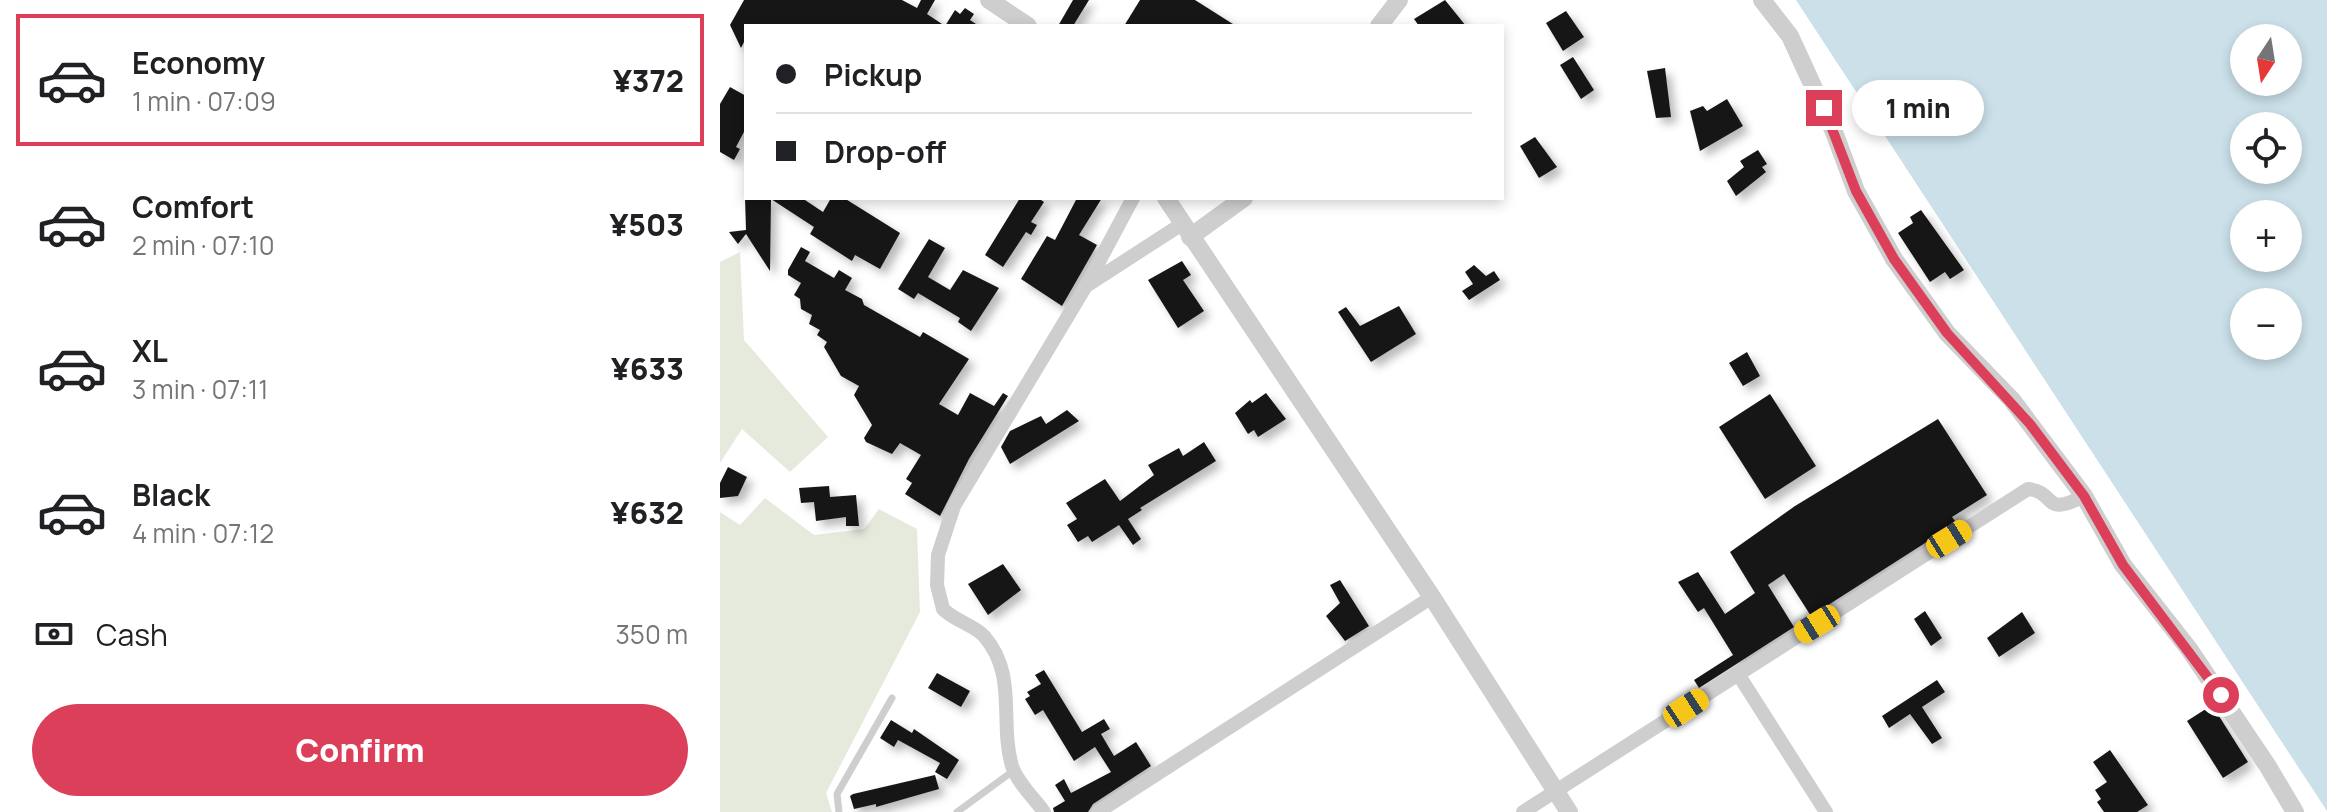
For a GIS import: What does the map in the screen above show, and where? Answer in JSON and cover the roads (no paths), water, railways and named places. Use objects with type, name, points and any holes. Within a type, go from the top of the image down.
[{"type":"street","points":[[989,0],[1025,24]]},
{"type":"street","points":[[1381,24],[1399,0]]},
{"type":"street","points":[[1762,0],[1790,36],[1814,84],[1856,191],[1894,259],[1947,333],[2012,400],[2084,496],[2123,565],[2189,649],[2295,812]]},
{"type":"street","points":[[1044,812],[1013,771],[1007,745],[1006,679],[997,655],[982,634],[943,609],[937,585],[938,555],[954,506],[1086,286],[1132,200]]},
{"type":"street","points":[[1167,200],[1432,597],[1569,812]]},
{"type":"street","points":[[1086,286],[1240,200]]},
{"type":"street","points":[[1523,812],[2028,489],[2035,489],[2053,505],[2063,506],[2084,496]]},
{"type":"street","points":[[1098,812],[1432,597]]},
{"type":"street","points":[[1738,674],[1826,812]]},
{"type":"lane","points":[[839,812],[837,794],[892,698]]},
{"type":"lane","points":[[957,812],[1013,771]]},
{"type":"water","points":[[1796,0],[2327,0],[2327,811]]}]
